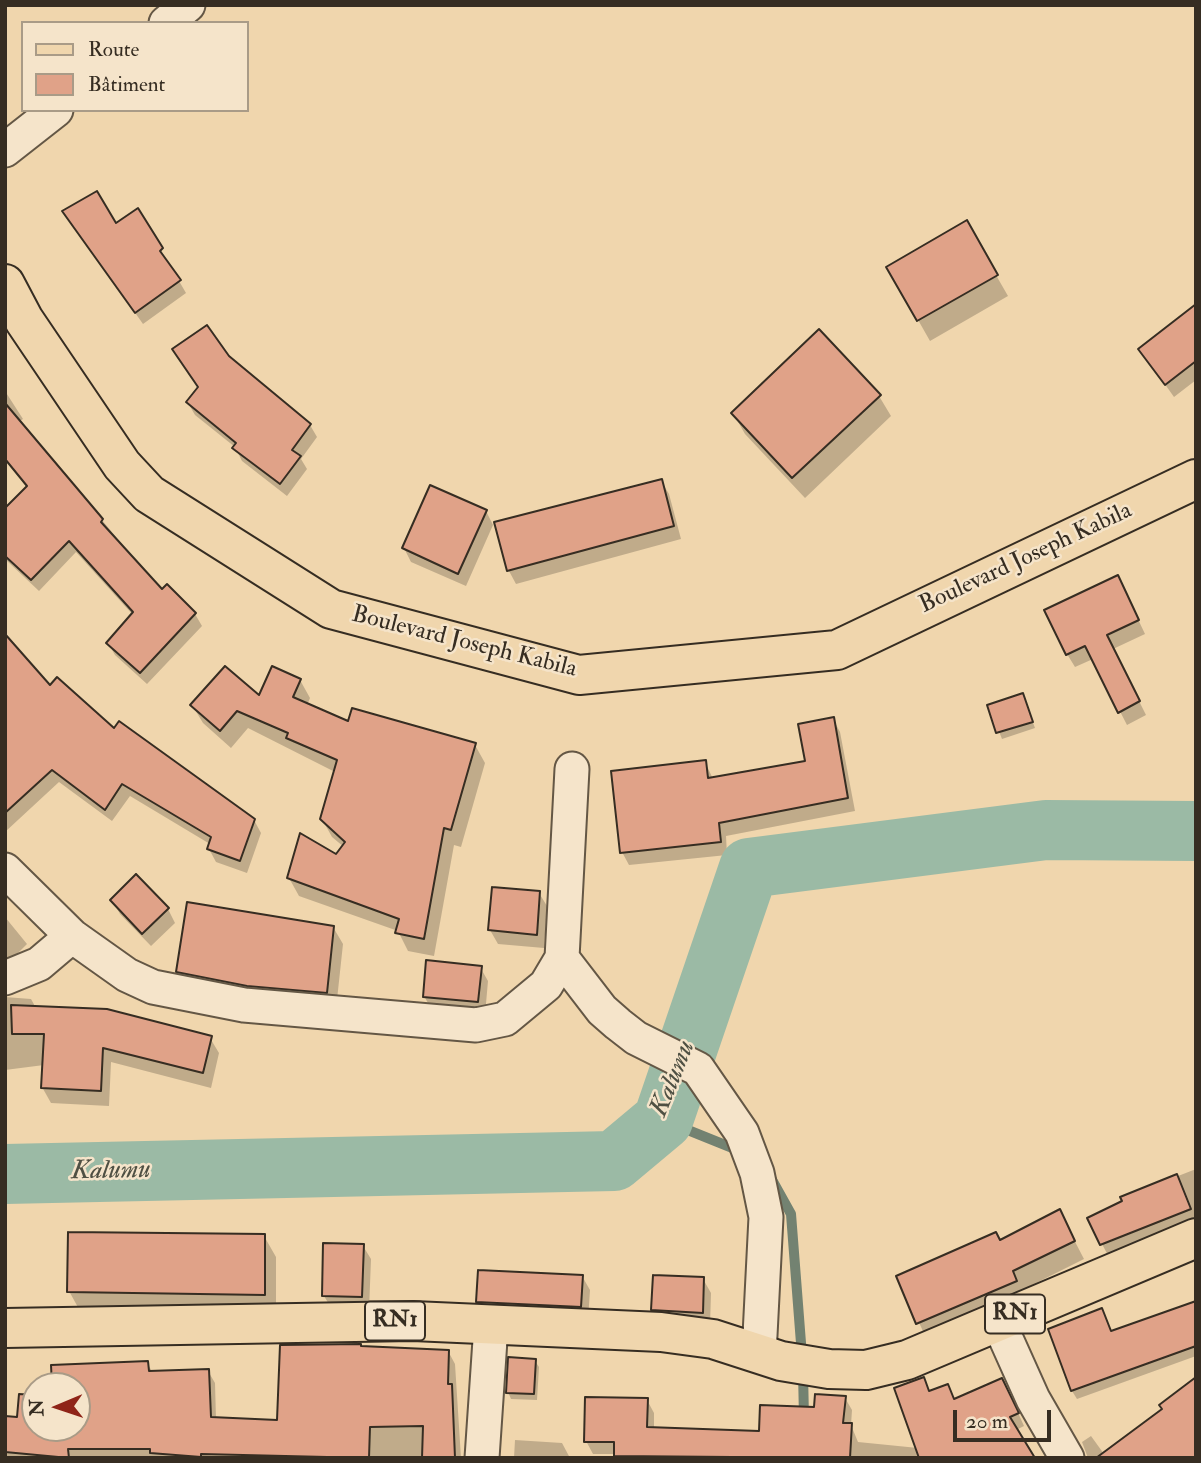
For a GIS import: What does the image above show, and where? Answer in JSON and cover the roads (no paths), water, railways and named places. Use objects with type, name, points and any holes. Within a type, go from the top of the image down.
[{"type":"main road","name":"Boulevard Joseph Kabila","points":[[5,284],[24,320],[122,465],[149,494],[331,608],[579,675],[837,650],[1196,479]]},
{"type":"main road","name":"RN1","points":[[5,1328],[337,1321],[661,1332],[713,1339],[770,1358],[829,1369],[866,1370],[907,1360],[1196,1238]]},
{"type":"street","points":[[168,21],[188,5]]},
{"type":"street","points":[[5,150],[53,112]]},
{"type":"street","points":[[5,870],[72,936],[127,975],[153,987],[244,1005],[476,1025],[505,1019],[526,1003],[546,985],[562,958],[572,769]]},
{"type":"street","points":[[5,978],[38,964],[72,936]]},
{"type":"street","points":[[562,958],[602,1010],[636,1038],[698,1069],[742,1133],[757,1172],[766,1217],[770,1358]]},
{"type":"street","points":[[998,1321],[1033,1399],[1066,1458]]},
{"type":"street","points":[[482,1458],[491,1325]]},
{"type":"waterway","name":"Kalumu","points":[[5,1174],[614,1161],[663,1120],[749,868],[1046,830],[1196,831]]},
{"type":"waterway","points":[[663,1120],[740,1151]]},
{"type":"waterway","points":[[771,1178],[791,1214],[802,1356]]},
{"type":"waterway","points":[[803,1371],[804,1419]]}]
